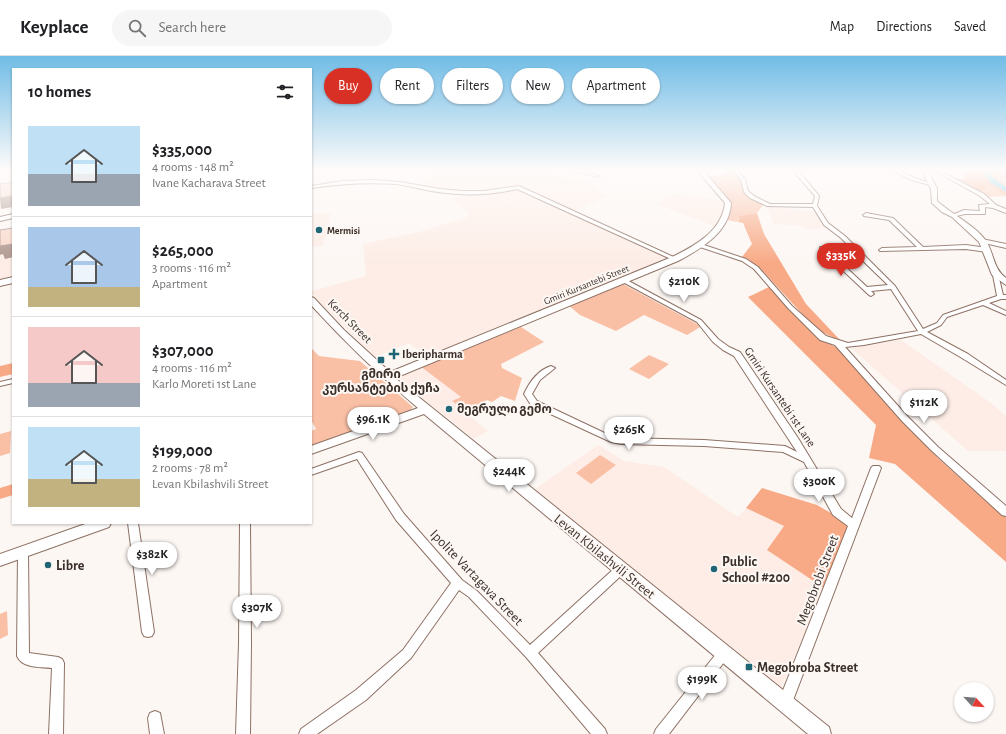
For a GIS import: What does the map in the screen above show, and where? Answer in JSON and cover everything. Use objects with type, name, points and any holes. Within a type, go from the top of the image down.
[{"type":"street","points":[[547,201],[675,259]]},
{"type":"street","name":"Gmiri Kursantebi Street","points":[[388,376],[675,259],[699,245],[719,227],[727,216],[728,203],[726,201]]},
{"type":"street","points":[[759,201],[769,205],[815,206]]},
{"type":"street","points":[[816,201],[815,206],[826,224],[843,237],[893,287],[922,332],[965,356],[1006,383]]},
{"type":"street","points":[[699,245],[744,260],[756,268],[790,307],[823,338],[848,345],[864,343],[922,332],[939,324],[946,316],[1003,297],[987,250],[982,241],[954,216],[944,211],[934,201]]},
{"type":"street","points":[[988,201],[1006,211]]},
{"type":"street","points":[[954,216],[964,212],[983,213],[981,206],[994,205]]},
{"type":"street","points":[[0,218],[12,215]]},
{"type":"street","points":[[866,215],[891,219],[922,248]]},
{"type":"street","points":[[982,241],[1006,246]]},
{"type":"street","points":[[822,248],[869,291],[893,287]]},
{"type":"street","points":[[882,250],[966,248],[987,250]]},
{"type":"street","points":[[834,258],[862,257]]},
{"type":"street","points":[[996,275],[1006,282]]},
{"type":"street","points":[[0,283],[12,280]]},
{"type":"street","name":"Gmiri Kursantebi 1st Lane","points":[[623,280],[699,321],[703,327],[726,349],[737,354],[795,440],[837,512],[854,525]]},
{"type":"street","name":"Kerch Street","points":[[312,302],[341,332],[388,376]]},
{"type":"street","points":[[983,303],[1006,314]]},
{"type":"street","points":[[838,343],[905,419],[935,449],[1006,512]]},
{"type":"street","points":[[551,368],[532,385],[528,394],[534,403],[611,439],[621,441],[704,443],[785,450],[807,460]]},
{"type":"street","name":"Levan Kbilashvili Street","points":[[388,376],[426,409],[822,734]]},
{"type":"street","points":[[0,384],[12,381]]},
{"type":"street","points":[[312,450],[426,409]]},
{"type":"street","points":[[785,450],[795,440]]},
{"type":"street","name":"Ipolite Vartagava Street","points":[[312,472],[359,455],[400,517],[458,583],[473,594],[530,654],[598,733]]},
{"type":"street","name":"Megobrobi Street","points":[[785,703],[876,468]]},
{"type":"street","points":[[0,560],[101,524]]},
{"type":"street","points":[[133,524],[148,632]]},
{"type":"street","points":[[243,734],[245,524]]},
{"type":"street","points":[[23,552],[23,656],[27,659],[58,662],[56,734]]},
{"type":"street","points":[[530,654],[621,569]]},
{"type":"street","points":[[306,734],[361,696],[407,654],[458,583]]},
{"type":"street","points":[[661,734],[724,653]]},
{"type":"street","points":[[155,718],[157,734]]},
{"type":"shaded area","points":[[452,201],[542,201],[665,256],[667,259],[427,357],[409,343],[375,357],[312,294],[312,291],[366,276],[363,244],[418,232],[471,216],[461,206]]},
{"type":"shaded area","points":[[551,201],[598,201],[574,211]]},
{"type":"shaded area","points":[[661,201],[723,201],[725,201],[726,206],[717,227],[658,205]]},
{"type":"shaded area","points":[[729,201],[756,201],[764,204],[757,213],[739,216],[737,222],[727,220],[732,204]]},
{"type":"shaded area","points":[[767,206],[787,206],[788,209],[817,211],[828,228],[805,229],[803,226],[773,224]]},
{"type":"shaded area","name":"Mermisi","points":[[331,213],[323,246],[312,247],[312,214]]},
{"type":"shaded area","points":[[757,213],[764,234],[806,304],[841,341],[817,330],[760,268],[742,257],[752,244],[743,223],[738,222],[739,216]]},
{"type":"shaded area","points":[[12,237],[12,277],[0,280],[0,239]]},
{"type":"shaded area","points":[[621,283],[699,325],[700,327],[687,335],[644,315],[616,331],[580,315],[568,305]]},
{"type":"shaded area","points":[[769,287],[817,338],[838,348],[888,406],[939,459],[988,503],[1006,515],[1006,562],[895,464],[869,458],[876,425],[748,297]]},
{"type":"shaded area","points":[[518,325],[544,342],[501,364],[502,368],[522,378],[515,401],[501,396],[492,402],[487,400],[466,412],[452,401],[461,397],[420,366]]},
{"type":"shaded area","points":[[901,340],[991,403],[1006,416],[1006,451],[968,451],[851,348]]},
{"type":"shaded area","points":[[312,349],[319,356],[360,361],[413,407],[408,413],[312,447],[312,431],[316,429],[312,422]]},
{"type":"shaded area","points":[[649,355],[669,364],[649,379],[629,369]]},
{"type":"shaded area","points":[[12,363],[12,374],[0,377],[0,366]]},
{"type":"shaded area","points":[[420,366],[461,397],[453,402],[488,431],[474,439],[395,376]]},
{"type":"shaded area","points":[[11,431],[10,453],[0,456],[0,434]]},
{"type":"shaded area","name":"Public School #200","points":[[598,445],[624,461],[664,467],[738,517],[746,508],[784,526],[768,550],[824,588],[780,691],[535,489]]},
{"type":"shaded area","points":[[600,455],[616,465],[591,484],[576,473]]},
{"type":"shaded area","points":[[12,484],[12,495],[0,499],[0,488]]},
{"type":"shaded area","points":[[762,488],[817,505],[850,524],[824,588],[767,550],[784,526],[746,508]]},
{"type":"shaded area","points":[[7,611],[8,635],[0,639],[0,614]]},
{"type":"building","points":[[12,228],[12,244],[0,246],[0,230]]},
{"type":"place","name":"Mermisi","points":[[319,230]]},
{"type":"place","name":"Iberipharma","points":[[394,354]]},
{"type":"place","name":"გმირი კურსანტების ქუჩა","points":[[381,360]]},
{"type":"place","name":"მეგრული გემო","points":[[449,409]]},
{"type":"place","name":"Libre","points":[[48,565]]},
{"type":"place","name":"Public School #200","points":[[714,569]]},
{"type":"place","name":"Megobroba Street","points":[[749,667]]}]
